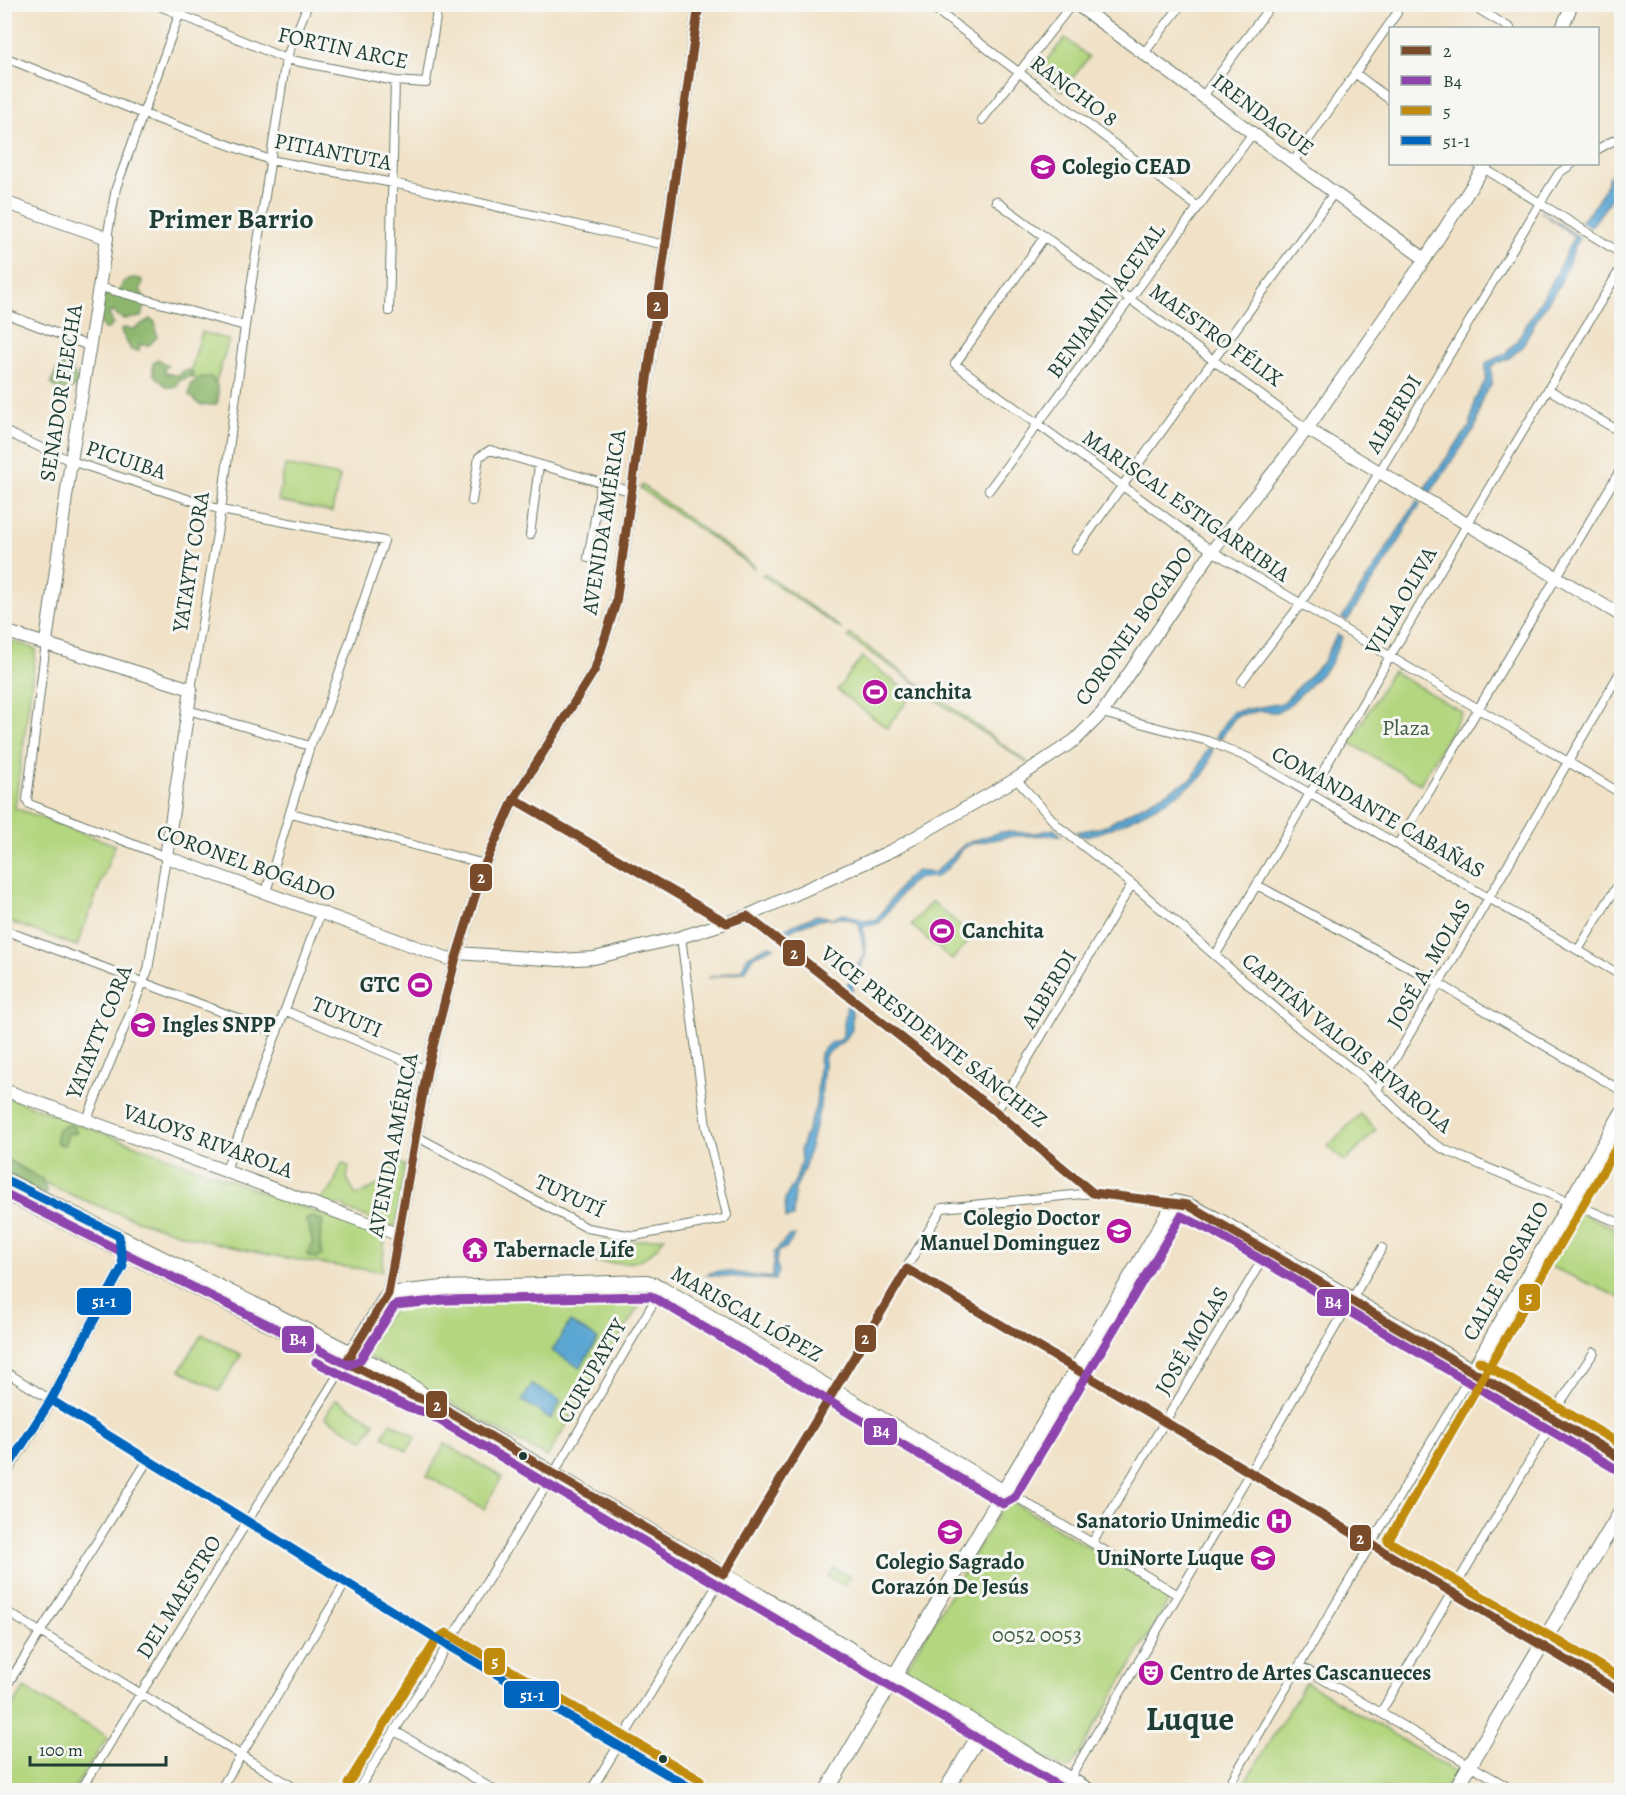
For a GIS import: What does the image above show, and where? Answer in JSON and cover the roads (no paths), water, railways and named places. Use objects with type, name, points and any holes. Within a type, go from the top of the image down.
[{"type":"main road","name":"CALLE ROSARIO","points":[[1473,1371],[1568,1201],[1622,1113]]},
{"type":"main road","points":[[4,1179],[119,1236],[348,1357],[413,1396],[432,1402],[983,1729],[1066,1785],[1088,1791]]},
{"type":"main road","points":[[4,1192],[348,1357]]},
{"type":"main road","points":[[827,1791],[1175,1202],[1188,1205],[1268,1250],[1622,1459]]},
{"type":"main road","name":"MARISCAL LÓPEZ","points":[[388,1294],[443,1288],[639,1282],[662,1288],[1004,1492]]},
{"type":"main road","points":[[348,1357],[388,1294]]},
{"type":"main road","points":[[1455,1791],[1622,1510]]},
{"type":"main road","points":[[946,1791],[983,1729]]},
{"type":"street","name":"FORTIN ARCE","points":[[155,4],[286,59],[395,81],[426,83],[438,4]]},
{"type":"street","name":"SENADOR FLECHA","points":[[27,800],[71,461],[116,188],[183,4]]},
{"type":"street","name":"YATAYTY CORA","points":[[87,1119],[148,970],[221,510],[245,326],[286,59],[308,4]]},
{"type":"street","name":"AVENIDA AMÉRICA","points":[[388,1294],[427,1070],[456,957],[485,864],[514,799],[595,669],[616,603],[699,4]]},
{"type":"street","name":"RANCHO 8","points":[[928,4],[1198,207]]},
{"type":"street","points":[[982,120],[1072,4]]},
{"type":"street","name":"IRENDAGUE","points":[[1076,4],[1425,259]]},
{"type":"street","points":[[1144,53],[1182,4]]},
{"type":"street","points":[[1203,96],[1272,4]]},
{"type":"street","points":[[1470,4],[1508,27]]},
{"type":"street","points":[[1562,27],[1572,4]]},
{"type":"street","points":[[1293,162],[1397,14]]},
{"type":"street","name":"PITIANTUTA","points":[[4,57],[144,114],[270,160],[393,183],[665,245]]},
{"type":"street","points":[[1355,73],[1389,99]]},
{"type":"street","points":[[389,311],[395,81]]},
{"type":"street","name":"BENJAMIN ACEVAL","points":[[989,490],[1252,133]]},
{"type":"street","points":[[1599,148],[1622,136]]},
{"type":"street","points":[[1482,165],[1622,254]]},
{"type":"street","name":"CORONEL BOGADO","points":[[27,800],[33,807],[166,857],[456,957],[559,960],[594,958],[681,937],[747,916],[893,850],[1016,779],[1075,740],[1102,713],[1212,551],[1307,429],[1425,259],[1482,165]]},
{"type":"street","name":"ALBERDI","points":[[1242,681],[1300,605],[1540,203],[1559,173],[1571,165]]},
{"type":"street","points":[[1076,550],[1334,193]]},
{"type":"street","name":"MAESTRO FÉLIX","points":[[996,201],[1307,429],[1468,523]]},
{"type":"street","points":[[4,202],[107,238]]},
{"type":"street","name":"MARISCAL ESTIGARRIBIA","points":[[1045,236],[955,364],[1212,551],[1300,605],[1347,630],[1478,711],[1622,794]]},
{"type":"street","name":"VILLA OLIVA","points":[[1215,956],[1468,523],[1622,266]]},
{"type":"street","points":[[100,287],[245,326]]},
{"type":"street","points":[[4,313],[89,346]]},
{"type":"street","points":[[1548,389],[1622,433]]},
{"type":"street","name":"PICUIBA","points":[[4,431],[71,461],[221,510],[381,539],[384,545],[326,711],[310,746]]},
{"type":"street","points":[[472,501],[479,458],[483,452],[490,450],[633,492]]},
{"type":"street","points":[[530,534],[539,465]]},
{"type":"street","points":[[1398,844],[1622,467]]},
{"type":"street","points":[[588,558],[601,484]]},
{"type":"street","points":[[1468,523],[1622,616]]},
{"type":"street","points":[[4,631],[46,642],[191,689]]},
{"type":"street","name":"JOSÉ A. MOLAS","points":[[1377,1090],[1622,669]]},
{"type":"street","points":[[188,710],[310,746],[266,892]]},
{"type":"street","name":"COMANDANTE CABAÑAS","points":[[1102,713],[1221,746],[1311,792],[1622,976]]},
{"type":"street","name":"CAPITÁN VALOIS RIVAROLA","points":[[1016,779],[1059,827],[1132,884],[1299,1028],[1377,1090],[1435,1144],[1622,1224]]},
{"type":"street","points":[[514,799],[727,923]]},
{"type":"street","points":[[291,813],[485,864]]},
{"type":"street","points":[[1578,950],[1622,878]]},
{"type":"street","name":"ALBERDI","points":[[996,1112],[1132,884]]},
{"type":"street","points":[[1257,885],[1438,983],[1622,1091]]},
{"type":"street","points":[[226,1170],[321,912]]},
{"type":"street","name":"VICE PRESIDENTE SÁNCHEZ","points":[[747,916],[996,1112],[1093,1193]]},
{"type":"street","points":[[4,930],[277,1033]]},
{"type":"street","name":"TUYUTÍ","points":[[414,1135],[587,1228],[634,1236],[724,1220],[727,1215],[706,1126],[681,937]]},
{"type":"street","name":"TUYUTI","points":[[286,1011],[427,1070]]},
{"type":"street","name":"VALOYS RIVAROLA","points":[[4,1090],[397,1234]]},
{"type":"street","points":[[591,1791],[724,1574],[942,1208],[1093,1193],[1175,1202]]},
{"type":"street","points":[[4,1474],[51,1400],[123,1266],[123,1251],[119,1236]]},
{"type":"street","points":[[1066,1785],[1382,1248]]},
{"type":"street","name":"JOSÉ MOLAS","points":[[1092,1543],[1268,1250]]},
{"type":"street","points":[[907,1269],[1622,1693]]},
{"type":"street","name":"CURUPAYTY","points":[[358,1791],[554,1473],[662,1288]]},
{"type":"street","points":[[1380,1712],[1452,1593],[1552,1419],[1594,1352]]},
{"type":"street","name":"DEL MAESTRO","points":[[81,1791],[348,1357]]},
{"type":"street","points":[[4,1371],[447,1645],[694,1791]]},
{"type":"street","name":"CALLE ROSARIO","points":[[1226,1791],[1473,1371]]},
{"type":"street","points":[[4,1690],[148,1460]]},
{"type":"street","name":"MARISCAL LÓPEZ","points":[[1004,1492],[1013,1495],[1178,1595]]},
{"type":"street","points":[[220,1791],[346,1582]]},
{"type":"street","points":[[4,1610],[298,1791]]},
{"type":"street","points":[[1300,1666],[1513,1791]]},
{"type":"street","points":[[395,1731],[494,1791]]},
{"type":"water","points":[[1621,170],[1615,194],[1593,224],[1590,227],[1581,222],[1598,200],[1609,176]]},
{"type":"water","points":[[1540,211],[1579,237],[1559,286],[1539,315],[1521,348],[1509,358],[1491,366],[1492,384],[1483,396],[1475,428],[1430,493],[1425,489],[1429,482],[1470,426],[1475,399],[1486,380],[1486,363],[1505,354],[1516,342],[1553,281],[1574,236]]},
{"type":"water","points":[[1417,501],[1421,504],[1411,517],[1402,537],[1347,621],[1342,618]]},
{"type":"water","points":[[1337,635],[1342,637],[1330,665],[1286,708],[1276,712],[1259,711],[1236,716],[1220,739],[1215,737],[1232,712],[1283,703],[1323,662]]},
{"type":"water","points":[[1208,748],[1213,749],[1204,773],[1176,795],[1107,830],[1081,836],[1076,832],[1103,827],[1193,778]]},
{"type":"water","points":[[1054,829],[1061,835],[1013,836],[971,844],[962,849],[948,868],[936,877],[919,878],[909,884],[879,923],[863,927],[866,954],[852,991],[846,987],[864,954],[859,923],[831,918],[844,914],[865,921],[877,919],[905,880],[917,871],[934,873],[966,843],[1001,832],[1036,833]]},
{"type":"water","points":[[817,915],[831,918],[798,927],[781,938],[777,935],[781,930]]},
{"type":"water","points":[[769,945],[774,947],[754,956],[745,971],[708,978],[741,970],[748,956]]},
{"type":"water","points":[[847,1005],[852,1009],[852,1029],[846,1039],[825,1055],[820,1107],[805,1166],[795,1190],[793,1217],[786,1219],[785,1199],[796,1179],[801,1162],[800,1150],[816,1106],[820,1053],[829,1044],[842,1039]]},
{"type":"water","points":[[795,1235],[787,1247],[778,1252],[776,1262],[779,1272],[775,1280],[706,1275],[721,1271],[773,1277],[774,1253],[789,1236]]},
{"type":"water","points":[[570,1322],[598,1339],[580,1368],[552,1351]]},
{"type":"water","points":[[532,1384],[561,1401],[551,1419],[522,1401]]},
{"type":"waterway","points":[[849,1009],[850,986]]},
{"type":"place","name":"Colegio CEAD","points":[[1043,167]]},
{"type":"place","name":"canchita","points":[[875,692]]},
{"type":"place","name":"Canchita","points":[[942,931]]},
{"type":"place","name":"GTC","points":[[420,985]]},
{"type":"place","name":"Ingles SNPP","points":[[143,1025]]},
{"type":"place","name":"Colegio Doctor Manuel Dominguez","points":[[1119,1231]]},
{"type":"place","name":"Tabernacle Life","points":[[475,1250]]},
{"type":"place","name":"Sanatorio Unimedic","points":[[1279,1521]]},
{"type":"place","name":"Colegio Sagrado Corazón De Jesús","points":[[950,1532]]},
{"type":"place","name":"UniNorte Luque","points":[[1263,1558]]},
{"type":"place","name":"Centro de Artes Cascanueces","points":[[1151,1673]]},
{"type":"district","name":"Primer Barrio","points":[[231,219]]},
{"type":"district","name":"Luque","points":[[1190,1718]]},
{"type":"park label","name":"Plaza","points":[[1406,728]]},
{"type":"park label","name":"0052 0053","points":[[1037,1635]]}]
